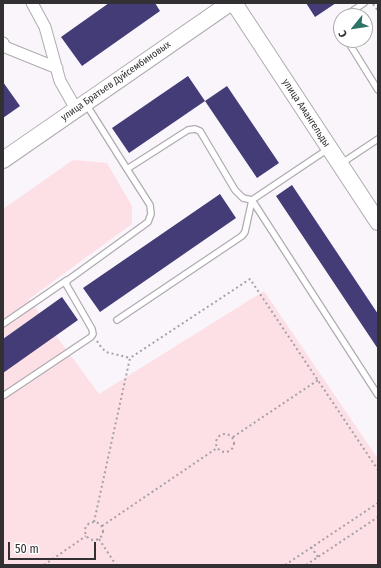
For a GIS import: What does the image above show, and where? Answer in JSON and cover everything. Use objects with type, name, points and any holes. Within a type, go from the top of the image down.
[{"type":"street","points":[[32,3],[45,27],[60,81],[81,106]]},
{"type":"street","name":"улица Братьев Дуйсембиновых","points":[[3,160],[230,3]]},
{"type":"street","name":"улица Амангельды","points":[[234,3],[378,222]]},
{"type":"street","points":[[3,43],[5,47],[56,68]]},
{"type":"lane","points":[[352,48],[378,90]]},
{"type":"lane","points":[[3,324],[68,280],[148,222],[151,214],[150,205],[127,169],[81,106]]},
{"type":"lane","points":[[127,169],[188,130],[195,129],[200,131],[235,190],[243,198],[252,200],[378,395]]},
{"type":"lane","points":[[340,164],[378,139]]},
{"type":"lane","points":[[117,320],[242,236],[245,232],[252,200],[329,148]]},
{"type":"lane","points":[[3,396],[91,337],[93,334],[92,329],[68,289],[66,284],[68,280]]},
{"type":"path","points":[[372,3],[378,11]]},
{"type":"path","points":[[94,522],[130,358],[250,279],[378,470]]},
{"type":"path","points":[[93,334],[106,352],[130,358]]},
{"type":"path","points":[[233,437],[318,380]]},
{"type":"path","points":[[222,434],[228,434],[233,437],[235,443],[231,451],[222,452],[217,448],[217,438],[222,434]]},
{"type":"path","points":[[102,526],[217,448]]},
{"type":"path","points":[[284,565],[378,503]]},
{"type":"path","points":[[306,565],[378,517]]},
{"type":"path","points":[[90,522],[97,522],[102,526],[104,532],[100,539],[91,540],[86,536],[85,530],[90,522]]},
{"type":"path","points":[[44,565],[86,536]]},
{"type":"path","points":[[100,539],[116,565]]},
{"type":"path","points":[[311,548],[318,557]]},
{"type":"shaded area","points":[[73,160],[107,163],[132,206],[132,224],[29,299],[99,394],[264,291],[378,459],[378,565],[3,565],[3,209]]},
{"type":"building","points":[[109,3],[155,3],[160,11],[82,66],[61,37]]},
{"type":"building","points":[[306,3],[336,3],[315,17]]},
{"type":"building","points":[[188,76],[205,101],[129,153],[112,128]]},
{"type":"building","points":[[3,82],[20,106],[3,118]]},
{"type":"building","points":[[227,86],[279,163],[257,178],[205,101]]},
{"type":"building","points":[[292,185],[378,314],[378,349],[276,196]]},
{"type":"building","points":[[220,194],[236,218],[100,312],[83,288]]},
{"type":"building","points":[[62,297],[78,320],[3,373],[3,339]]}]
